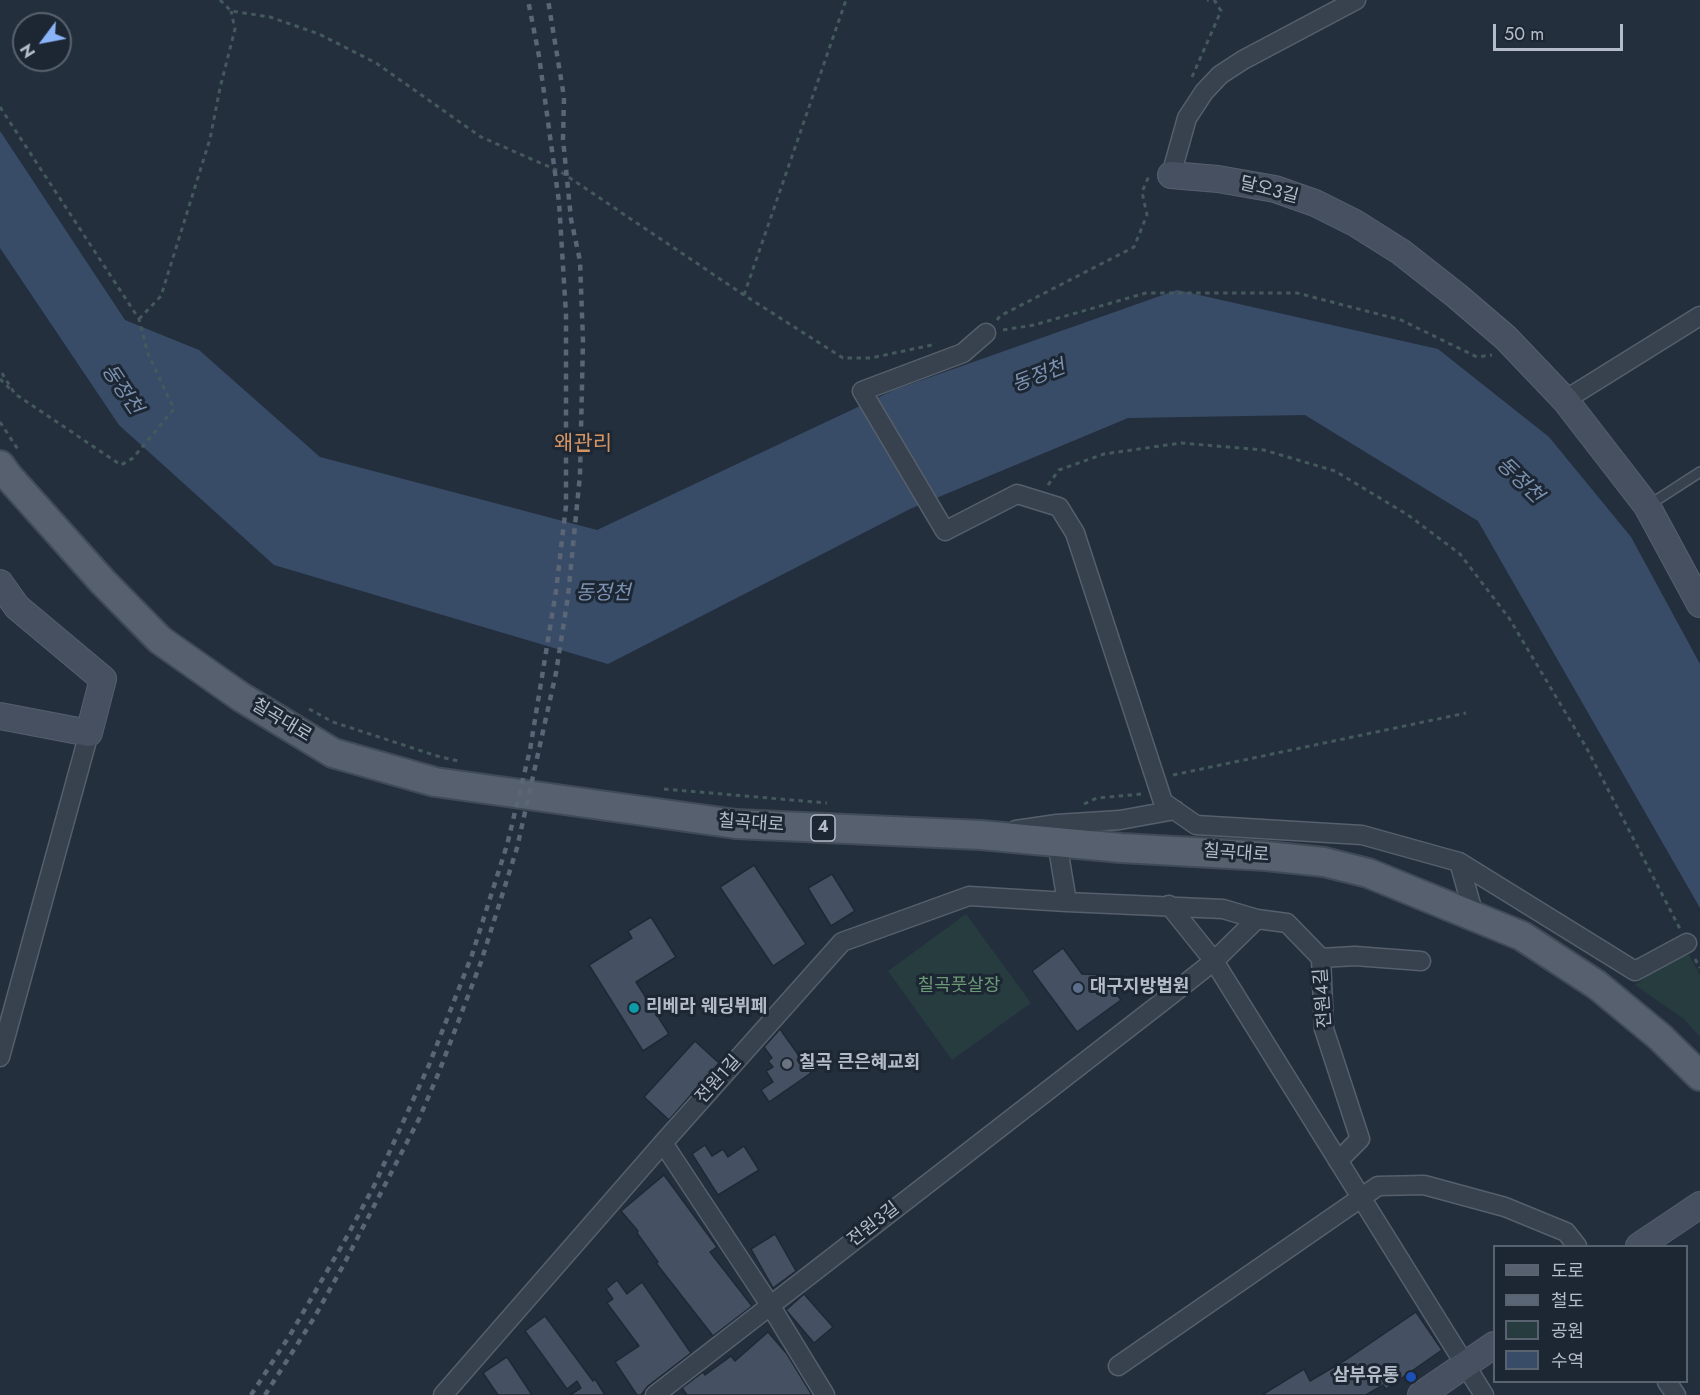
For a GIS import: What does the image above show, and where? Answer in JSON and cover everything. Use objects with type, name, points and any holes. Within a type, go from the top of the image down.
[{"type":"main road","name":"칠곡대로","points":[[11,460],[8,476],[94,572],[160,640],[241,698],[333,753],[435,782],[736,824],[981,835],[1121,848],[1266,856],[1324,862],[1368,873],[1522,936],[1597,986],[1660,1037],[1700,1076]]},
{"type":"street","points":[[1161,173],[1187,118],[1204,92],[1220,75],[1243,60],[1356,0]]},
{"type":"street","name":"달오3길","points":[[1161,173],[1218,179],[1275,189],[1315,203],[1401,252],[1457,296],[1506,338],[1565,400],[1647,506],[1700,604]]},
{"type":"street","points":[[1565,400],[1700,315]]},
{"type":"street","points":[[986,333],[963,353],[862,392],[945,531],[1017,494],[1059,507],[1075,533],[1163,802],[1196,825],[1362,835],[1459,862],[1635,971],[1687,943]]},
{"type":"street","points":[[0,583],[17,607],[103,679],[0,1057]]},
{"type":"street","points":[[0,716],[88,733]]},
{"type":"street","points":[[981,835],[1057,824],[1120,820],[1175,810]]},
{"type":"street","points":[[1057,842],[1067,902]]},
{"type":"street","points":[[1459,862],[1474,915]]},
{"type":"street","name":"전원1길","points":[[443,1395],[842,942],[969,896],[1223,909],[1257,919],[1287,923],[1321,958]]},
{"type":"street","points":[[1169,905],[1214,961],[1484,1395]]},
{"type":"street","points":[[1214,961],[1257,919]]},
{"type":"street","name":"전원4길","points":[[1338,1161],[1360,1140],[1324,1029],[1321,958],[1355,956],[1421,961]]},
{"type":"street","name":"전원3길","points":[[655,1395],[1214,961]]},
{"type":"street","points":[[663,1143],[770,1305],[825,1395]]},
{"type":"street","points":[[1118,1366],[1378,1186],[1424,1185],[1505,1207],[1566,1232],[1576,1245]]},
{"type":"street","points":[[1640,1245],[1700,1205]]},
{"type":"street","points":[[1421,1395],[1493,1346]]},
{"type":"lane","points":[[1647,506],[1700,472]]},
{"type":"path","points":[[139,319],[161,296],[210,139],[219,88],[235,29],[231,11],[220,0]]},
{"type":"path","points":[[744,295],[846,0]]},
{"type":"path","points":[[1191,79],[1221,11],[1216,0],[1207,0]]},
{"type":"path","points":[[231,11],[270,17],[319,34],[376,63],[481,137],[561,172],[744,295],[843,358],[871,357],[940,343]]},
{"type":"path","points":[[0,107],[139,319],[148,354],[174,409],[133,458],[121,465],[15,394],[0,379]]},
{"type":"path","points":[[986,333],[1000,316],[1134,247],[1147,215],[1142,192],[1161,173]]},
{"type":"path","points":[[986,333],[1034,325],[1146,293],[1297,293],[1401,320],[1477,357],[1520,352]]},
{"type":"path","points":[[0,370],[15,394]]},
{"type":"path","points":[[0,422],[11,460]]},
{"type":"path","points":[[1037,500],[1059,470],[1104,454],[1181,443],[1264,450],[1335,471],[1408,515],[1460,554],[1509,618],[1586,747],[1700,968]]},
{"type":"path","points":[[302,706],[333,722],[437,756],[460,761]]},
{"type":"path","points":[[1080,806],[1097,798],[1147,794],[1156,779],[1466,713]]},
{"type":"path","points":[[658,789],[833,804]]},
{"type":"green space","name":"칠곡풋살장","points":[[966,914],[1031,1003],[952,1060],[888,971]]},
{"type":"green space","points":[[1689,955],[1700,975],[1700,1037],[1684,1019],[1635,985],[1673,957]]},
{"type":"water","name":"동정천","points":[[0,131],[125,320],[199,350],[320,457],[597,530],[894,390],[1177,290],[1438,349],[1549,437],[1631,537],[1700,664],[1700,908],[1478,521],[1305,415],[1128,418],[910,509],[608,664],[274,565],[119,425],[0,248]]},
{"type":"building","points":[[754,865],[806,944],[773,966],[720,887]]},
{"type":"building","points":[[832,874],[855,911],[831,926],[808,888]]},
{"type":"building","name":"리베라 웨딩뷔페","points":[[651,917],[676,957],[636,982],[669,1034],[643,1051],[589,965],[632,938],[628,931]]},
{"type":"building","name":"대구지방법원","points":[[1063,948],[1082,974],[1103,975],[1121,1000],[1077,1032],[1032,971]]},
{"type":"building","name":"칠곡 큰은혜교회","points":[[780,1029],[811,1073],[769,1102],[761,1090],[773,1082],[766,1071],[773,1067],[768,1061],[772,1058],[764,1047]]},
{"type":"building","points":[[695,1041],[719,1063],[669,1120],[644,1097]]},
{"type":"building","points":[[705,1145],[712,1156],[723,1149],[728,1157],[744,1146],[759,1170],[718,1195],[692,1154]]},
{"type":"building","points":[[664,1175],[717,1247],[710,1252],[752,1306],[713,1336],[656,1263],[658,1262],[637,1233],[638,1231],[621,1211]]},
{"type":"building","points":[[775,1234],[796,1271],[773,1288],[751,1249]]},
{"type":"building","points":[[617,1280],[627,1294],[642,1282],[691,1353],[648,1386],[641,1395],[637,1395],[615,1362],[639,1346],[607,1303],[613,1299],[606,1289]]},
{"type":"building","points":[[804,1294],[833,1327],[814,1343],[786,1310]]},
{"type":"building","points":[[1416,1312],[1442,1350],[1386,1389],[1383,1385],[1366,1395],[1262,1395],[1304,1369],[1310,1381]]},
{"type":"building","points":[[545,1316],[605,1395],[570,1395],[581,1388],[577,1381],[567,1389],[525,1331]]},
{"type":"building","points":[[768,1332],[787,1354],[812,1395],[687,1395],[682,1388],[703,1372],[705,1375],[731,1356],[735,1361]]},
{"type":"building","points":[[507,1357],[532,1395],[498,1395],[483,1373]]},
{"type":"railway","points":[[251,1395],[290,1335],[344,1242],[374,1186],[429,1065],[472,955],[507,845],[530,750],[556,591],[566,506],[566,314],[559,202],[539,56],[528,0]]},
{"type":"railway","points":[[265,1395],[314,1318],[344,1264],[419,1119],[439,1072],[481,962],[517,848],[556,673],[568,596],[580,475],[583,341],[580,261],[571,219],[563,139],[564,97],[548,0]]},
{"type":"place","name":"대구지방법원","points":[[1078,988]]},
{"type":"place","name":"리베라 웨딩뷔페","points":[[634,1008]]},
{"type":"place","name":"칠곡 큰은혜교회","points":[[787,1064]]},
{"type":"place","name":"삼부유통","points":[[1411,1377]]},
{"type":"district","name":"왜관리","points":[[583,445]]}]
